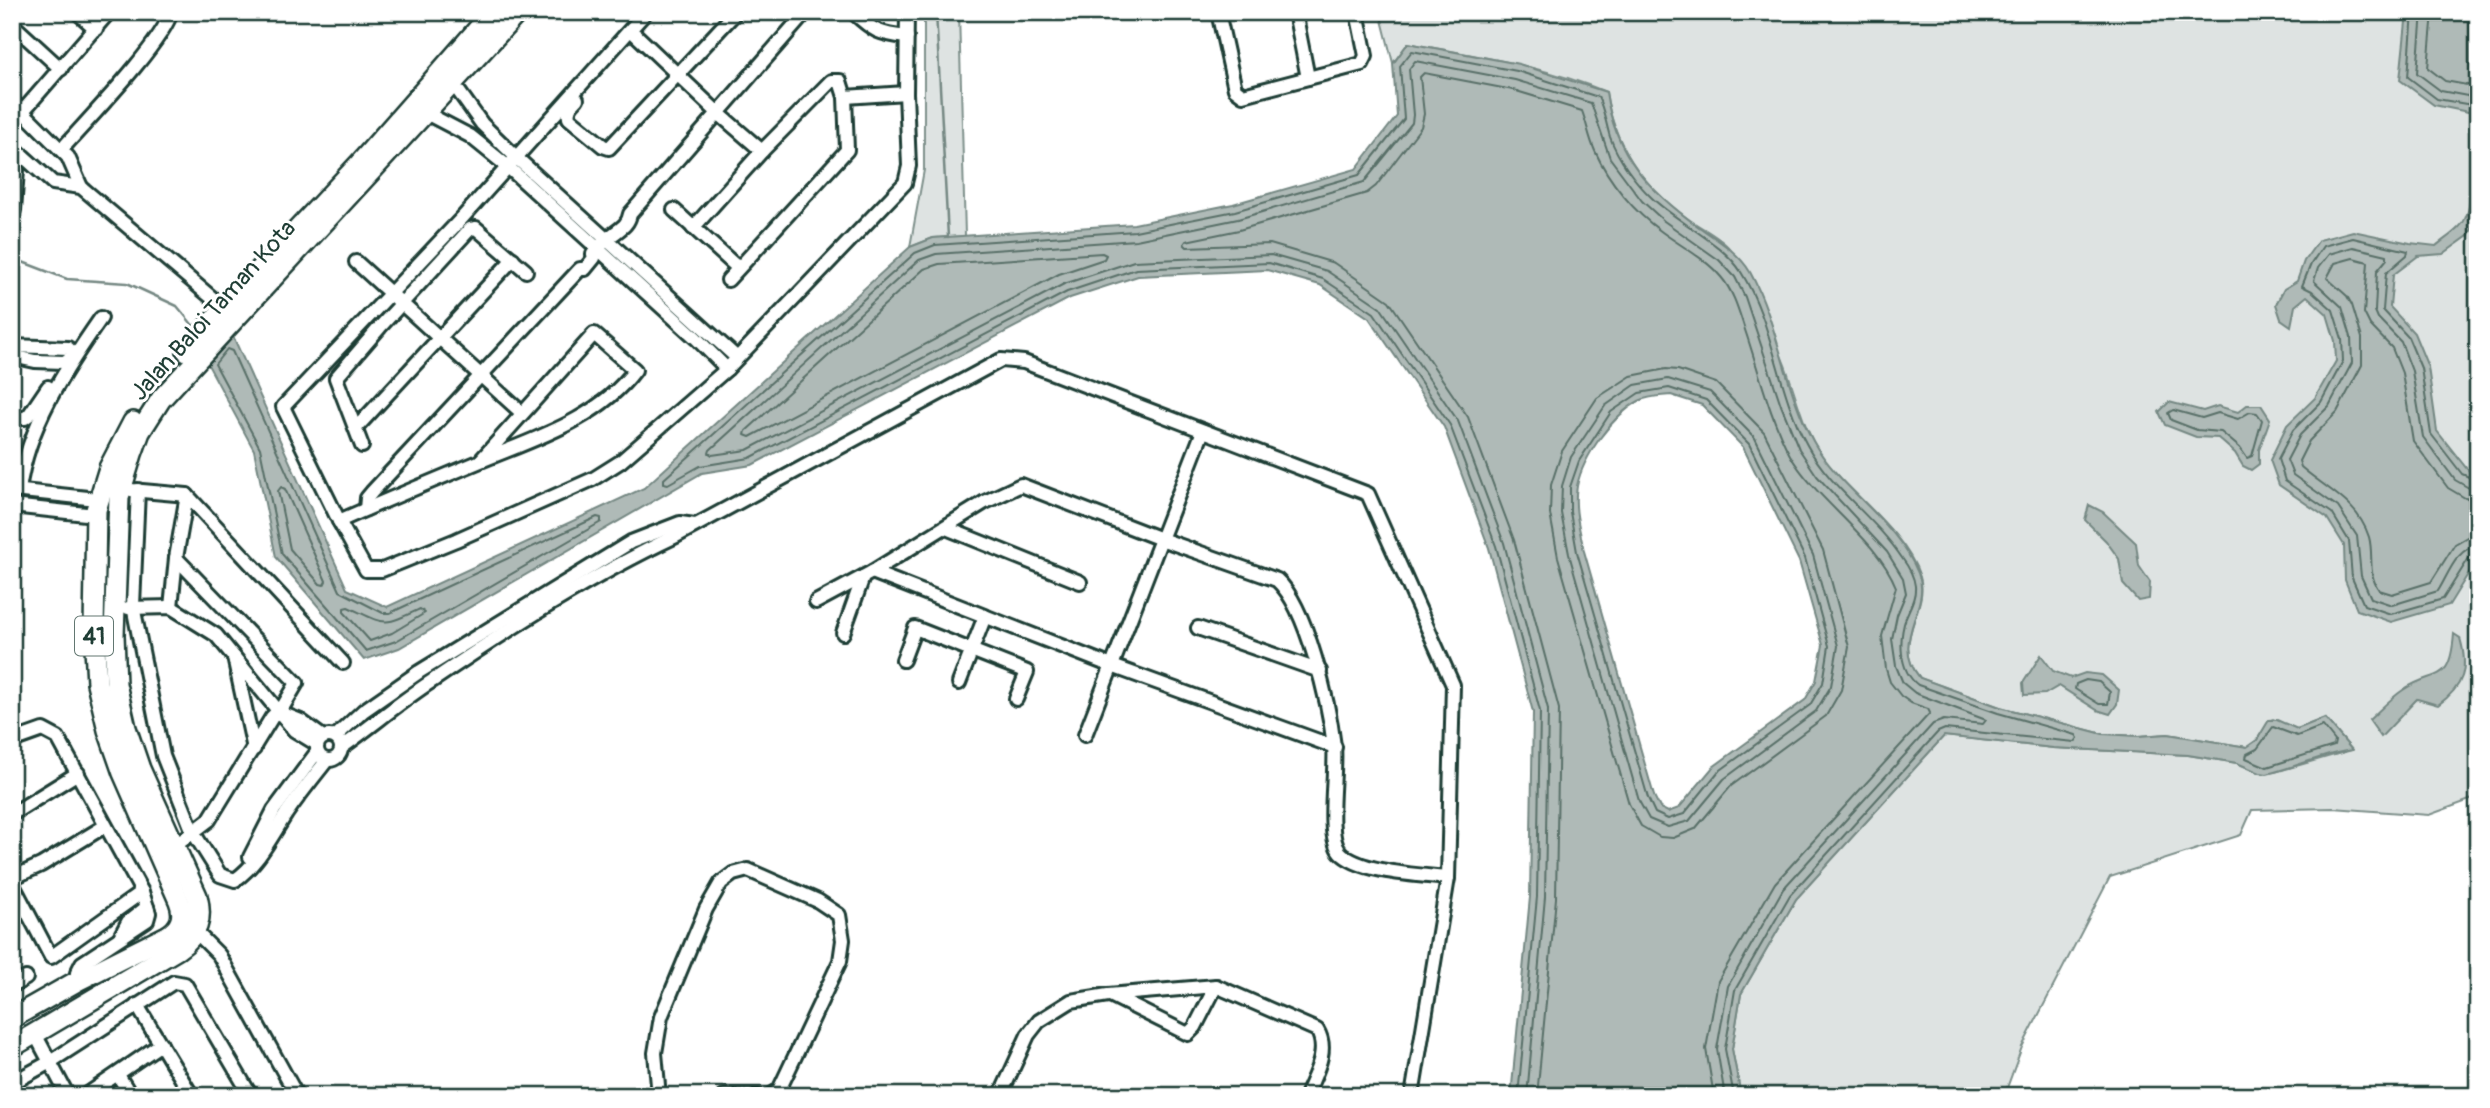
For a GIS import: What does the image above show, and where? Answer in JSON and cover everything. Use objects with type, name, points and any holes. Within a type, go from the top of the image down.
[{"type":"highway","name":"Jalan Baloi Taman Kota","points":[[182,938],[179,925],[182,909],[129,763],[126,728],[116,684],[124,610],[129,490],[140,432],[152,411],[205,341],[224,308],[314,225],[493,12]]},
{"type":"highway","name":"Jalan Baloi Taman Kota","points":[[182,938],[200,920],[200,908],[175,846],[108,730],[97,683],[94,630],[96,507],[109,468],[144,404],[159,383],[205,341],[518,12]]},
{"type":"highway","points":[[12,1018],[82,973],[182,938]]},
{"type":"highway","points":[[12,1048],[182,938]]},
{"type":"street","points":[[78,12],[96,29]]},
{"type":"street","points":[[23,111],[109,12]]},
{"type":"street","points":[[62,149],[142,57],[168,22],[171,12]]},
{"type":"street","points":[[362,446],[336,378],[463,217],[646,12]]},
{"type":"street","points":[[657,12],[570,107],[569,118],[603,146],[610,148],[736,12]]},
{"type":"street","points":[[366,509],[372,492],[580,269],[579,265],[588,252],[595,252],[624,227],[630,214],[806,12]]},
{"type":"street","points":[[853,12],[880,34],[907,37]]},
{"type":"street","points":[[526,271],[476,228],[470,229],[284,408],[366,570],[382,570],[593,479],[620,462],[727,369],[905,183],[909,166],[905,93],[907,12]]},
{"type":"street","points":[[1219,12],[1235,89],[1240,94],[1362,64],[1365,60],[1357,12]]},
{"type":"street","points":[[1294,12],[1308,78]]},
{"type":"street","points":[[12,24],[61,69]]},
{"type":"street","points":[[636,35],[762,151]]},
{"type":"street","points":[[693,228],[762,151],[831,81],[840,81],[845,97],[847,150],[728,280]]},
{"type":"street","points":[[452,82],[482,124],[610,237],[727,369]]},
{"type":"street","points":[[845,97],[905,93]]},
{"type":"street","points":[[12,101],[68,156],[82,187],[224,308]]},
{"type":"street","points":[[424,112],[470,136],[507,166],[595,252],[667,302],[737,358]]},
{"type":"street","points":[[12,146],[53,183],[82,187]]},
{"type":"street","points":[[12,161],[17,170],[14,210]]},
{"type":"street","points":[[674,211],[738,268]]},
{"type":"street","points":[[356,428],[513,259]]},
{"type":"street","points":[[356,262],[522,413]]},
{"type":"street","points":[[96,507],[16,490],[52,392],[102,318]]},
{"type":"street","points":[[339,521],[537,439],[580,418],[621,389],[635,370],[594,334],[481,461]]},
{"type":"street","points":[[12,346],[68,348],[71,351],[71,357],[64,362],[29,415],[25,418],[12,418]]},
{"type":"street","points":[[12,356],[35,361],[64,362]]},
{"type":"street","points":[[327,746],[301,721],[278,711],[216,635],[172,607],[124,610],[163,757],[193,832],[220,875],[235,880],[241,876],[274,810],[327,746],[639,553],[1001,360],[1024,362],[1368,494],[1453,685],[1448,878],[1412,1096]]},
{"type":"street","points":[[1085,735],[1203,431]]},
{"type":"street","points":[[816,602],[868,575],[985,502],[1021,485],[1277,580],[1288,590],[1294,602],[1320,671],[1335,747],[1333,835],[1340,851],[1362,865],[1448,878]]},
{"type":"street","points":[[129,490],[187,495],[343,663]]},
{"type":"street","points":[[172,607],[176,558],[187,495]]},
{"type":"street","points":[[12,506],[96,507]]},
{"type":"street","points":[[946,528],[1080,582]]},
{"type":"street","points":[[175,846],[209,820],[272,717],[297,683],[176,558]]},
{"type":"street","points":[[868,575],[1335,747]]},
{"type":"street","points":[[843,634],[868,575]]},
{"type":"street","points":[[959,683],[985,616]]},
{"type":"street","points":[[903,660],[915,628],[1027,672],[1016,699]]},
{"type":"street","points":[[1198,628],[1320,671]]},
{"type":"street","points":[[233,653],[254,749]]},
{"type":"street","points":[[13,739],[43,730],[58,738],[142,892],[149,913],[147,920],[119,940],[82,973]]},
{"type":"street","points":[[12,814],[78,773]]},
{"type":"street","points":[[12,878],[41,865],[105,826]]},
{"type":"street","points":[[659,1096],[655,1053],[661,1017],[706,908],[716,891],[721,883],[733,874],[748,870],[818,901],[839,915],[843,940],[834,972],[779,1090],[771,1096]]},
{"type":"street","points":[[12,883],[51,957],[142,892]]},
{"type":"street","points":[[182,938],[219,955],[297,1096]]},
{"type":"street","points":[[12,986],[26,978]]},
{"type":"street","points":[[12,1083],[50,1062],[174,982],[185,985],[251,1096]]},
{"type":"street","points":[[1108,995],[1188,1034],[1195,1027],[1216,986]]},
{"type":"street","points":[[1000,1096],[1028,1035],[1039,1021],[1070,1002],[1108,995],[1216,986],[1317,1030],[1324,1048],[1306,1096]]},
{"type":"street","points":[[137,1005],[192,1096]]},
{"type":"street","points":[[35,1034],[68,1096]]},
{"type":"street","points":[[85,1096],[161,1044]]},
{"type":"street","points":[[118,1075],[131,1096]]},
{"type":"street","points":[[724,1096],[759,1096]]},
{"type":"shaded area","points":[[924,12],[959,12],[965,236],[933,238],[910,247],[924,170]]},
{"type":"shaded area","points":[[1380,12],[2478,12],[2478,797],[2429,815],[2333,808],[2252,810],[2241,835],[2110,877],[2022,1047],[2004,1096],[1741,1096],[1732,1049],[1741,994],[1796,899],[1944,736],[2053,748],[2188,755],[2237,763],[2260,773],[2275,772],[2352,750],[2325,718],[2297,729],[2270,720],[2257,740],[2247,747],[2168,734],[2103,734],[2000,707],[1920,678],[1908,652],[1922,589],[1913,561],[1891,530],[1823,458],[1805,425],[1781,356],[1730,249],[1671,206],[1644,179],[1633,164],[1616,130],[1606,92],[1533,68],[1408,43],[1393,63]]},
{"type":"water","points":[[2407,12],[2478,12],[2478,114],[2434,105],[2400,80]]},
{"type":"water","points":[[1408,43],[1519,64],[1606,92],[1617,135],[1637,170],[1665,200],[1740,258],[1750,272],[1768,313],[1795,400],[1813,441],[1824,459],[1882,521],[1908,554],[1918,573],[1921,586],[1908,651],[1911,664],[1920,678],[2000,707],[2103,734],[2168,734],[2247,747],[2257,740],[2269,720],[2277,720],[2297,729],[2325,718],[2352,750],[2267,774],[2237,763],[2188,755],[2053,748],[1944,736],[1796,899],[1741,994],[1732,1049],[1741,1096],[1511,1096],[1530,897],[1533,712],[1489,548],[1444,427],[1369,318],[1320,285],[1267,270],[1138,276],[1070,298],[752,465],[702,473],[399,648],[364,660],[276,557],[254,450],[206,361],[233,336],[347,589],[387,607],[644,488],[910,247],[933,238],[1134,224],[1233,204],[1356,169],[1397,116],[1393,64]],"holes":[[[1671,395],[1702,405],[1743,447],[1799,561],[1823,645],[1816,681],[1805,700],[1713,767],[1679,808],[1668,812],[1660,808],[1654,796],[1584,551],[1577,519],[1576,494],[1580,474],[1592,450],[1600,437],[1629,407],[1646,398]]]},
{"type":"water","points":[[2478,148],[2478,218],[2468,236],[2443,254],[2418,256],[2393,275],[2390,307],[2414,333],[2428,367],[2437,431],[2467,469],[2478,475],[2478,558],[2449,605],[2391,622],[2357,610],[2345,580],[2344,545],[2327,518],[2279,485],[2270,460],[2287,425],[2315,398],[2336,361],[2335,341],[2327,314],[2307,296],[2295,306],[2291,326],[2281,319],[2276,304],[2284,289],[2297,281],[2304,261],[2319,240],[2353,231],[2436,246],[2465,219],[2470,202],[2472,165]]},
{"type":"water","points":[[2169,402],[2203,411],[2218,406],[2238,412],[2247,405],[2261,405],[2270,419],[2259,450],[2259,464],[2251,470],[2243,466],[2235,453],[2218,438],[2196,437],[2165,425],[2159,412]]},
{"type":"water","points":[[2089,505],[2103,512],[2136,543],[2139,566],[2150,582],[2149,599],[2138,601],[2123,584],[2119,559],[2085,520]]},
{"type":"water","points":[[2454,634],[2460,638],[2464,659],[2459,684],[2438,705],[2417,699],[2381,737],[2369,720],[2403,690],[2445,669],[2452,651]]},
{"type":"water","points":[[2041,655],[2053,671],[2071,678],[2085,673],[2102,675],[2119,690],[2117,704],[2110,714],[2097,710],[2059,686],[2045,694],[2024,695],[2023,683]]},
{"type":"waterway","points":[[936,12],[948,237]]},
{"type":"waterway","points":[[12,258],[67,279],[127,283],[177,306],[196,329]]}]
